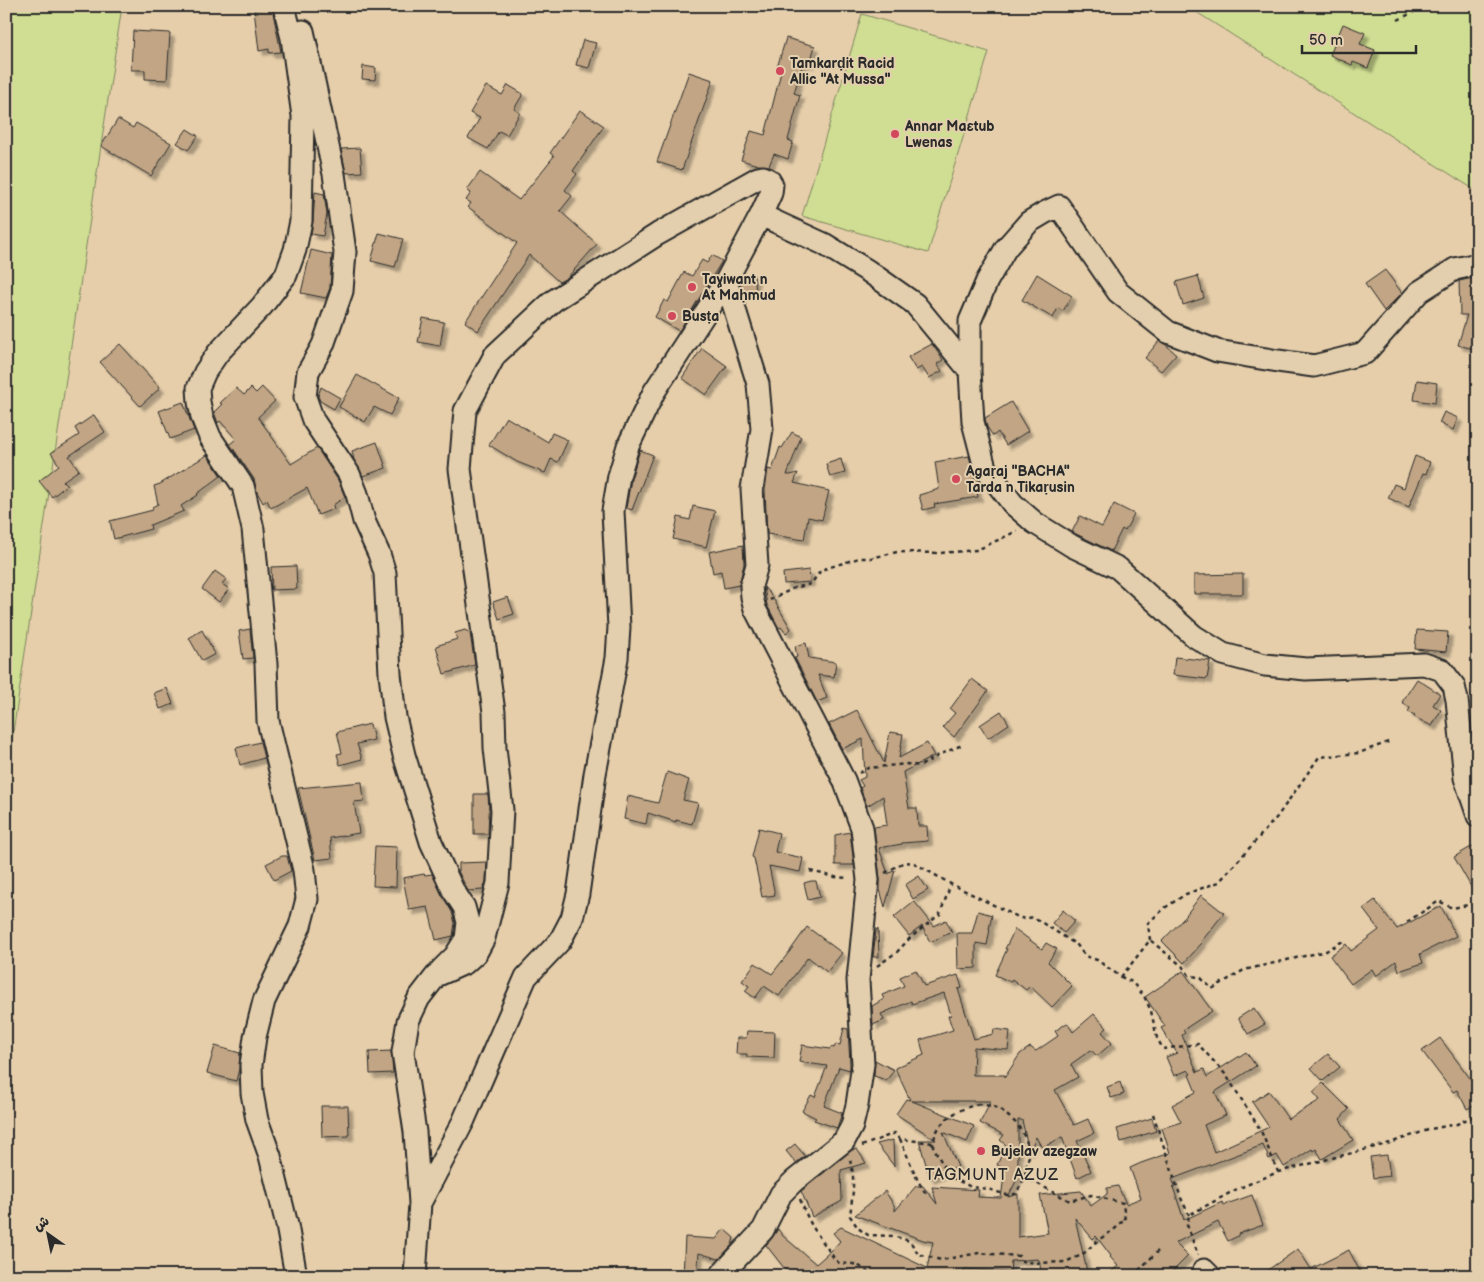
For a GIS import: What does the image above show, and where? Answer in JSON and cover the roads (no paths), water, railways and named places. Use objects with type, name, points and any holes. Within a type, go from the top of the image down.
[{"type":"street","points":[[284,6],[292,38],[303,116],[301,221],[295,250],[286,275],[262,306],[218,353],[204,372],[198,388],[202,417],[210,437],[243,486],[253,529],[266,664],[268,721],[304,870],[307,899],[300,926],[264,1002],[255,1037],[251,1065],[252,1093],[257,1120],[272,1165],[287,1225],[296,1276]]},
{"type":"street","points":[[295,6],[308,51],[334,174],[345,252],[342,291],[323,345],[308,372],[305,398],[313,420],[349,474],[357,494],[364,521],[379,554],[385,573],[390,674],[397,726],[431,842],[453,890],[464,907],[468,922],[466,939],[420,998],[408,1021],[403,1052],[415,1132],[420,1203],[415,1276]]},
{"type":"street","points":[[420,1203],[470,1106],[526,977],[560,942],[572,918],[578,894],[595,774],[618,658],[619,627],[613,511],[619,476],[628,446],[654,392],[726,282],[761,214],[771,193],[772,185],[763,177],[758,178],[658,234],[553,300],[495,355],[465,411],[460,469],[494,712],[495,748],[502,810],[498,883],[484,938],[476,953],[465,963],[436,976]]},
{"type":"street","points":[[1478,264],[1455,269],[1418,292],[1365,353],[1314,366],[1217,351],[1168,332],[1118,292],[1059,206],[1028,222],[1006,248],[987,281],[970,321],[973,422],[985,468],[1014,504],[1035,523],[1072,546],[1118,568],[1194,636],[1223,654],[1265,665],[1306,668],[1424,664],[1442,670],[1454,686],[1456,693],[1465,778],[1478,816]]},
{"type":"street","points":[[761,214],[824,244],[868,271],[915,304],[970,371]]},
{"type":"street","points":[[720,1276],[763,1230],[781,1194],[794,1181],[844,1142],[852,1126],[857,1105],[862,1064],[858,980],[868,880],[862,828],[844,780],[755,609],[752,597],[751,586],[757,565],[752,489],[762,429],[758,384],[726,282]]},
{"type":"place","name":"Tamkarḍit Racid Allic \"At Mussa\"","points":[[780,71]]},
{"type":"place","name":"Annar Maɛtub Lwenas","points":[[895,134]]},
{"type":"place","name":"Taɣiwant n At Maḥmud","points":[[692,287]]},
{"type":"place","name":"Busṭa","points":[[672,316]]},
{"type":"place","name":"Agaṛaj \"BACHA\" Tarda n Tikaṛusin","points":[[956,479]]},
{"type":"place","name":"Bujelav azegzaw","points":[[981,1151]]},
{"type":"district","name":"TAGMUNT AZUZ","points":[[992,1174]]}]
